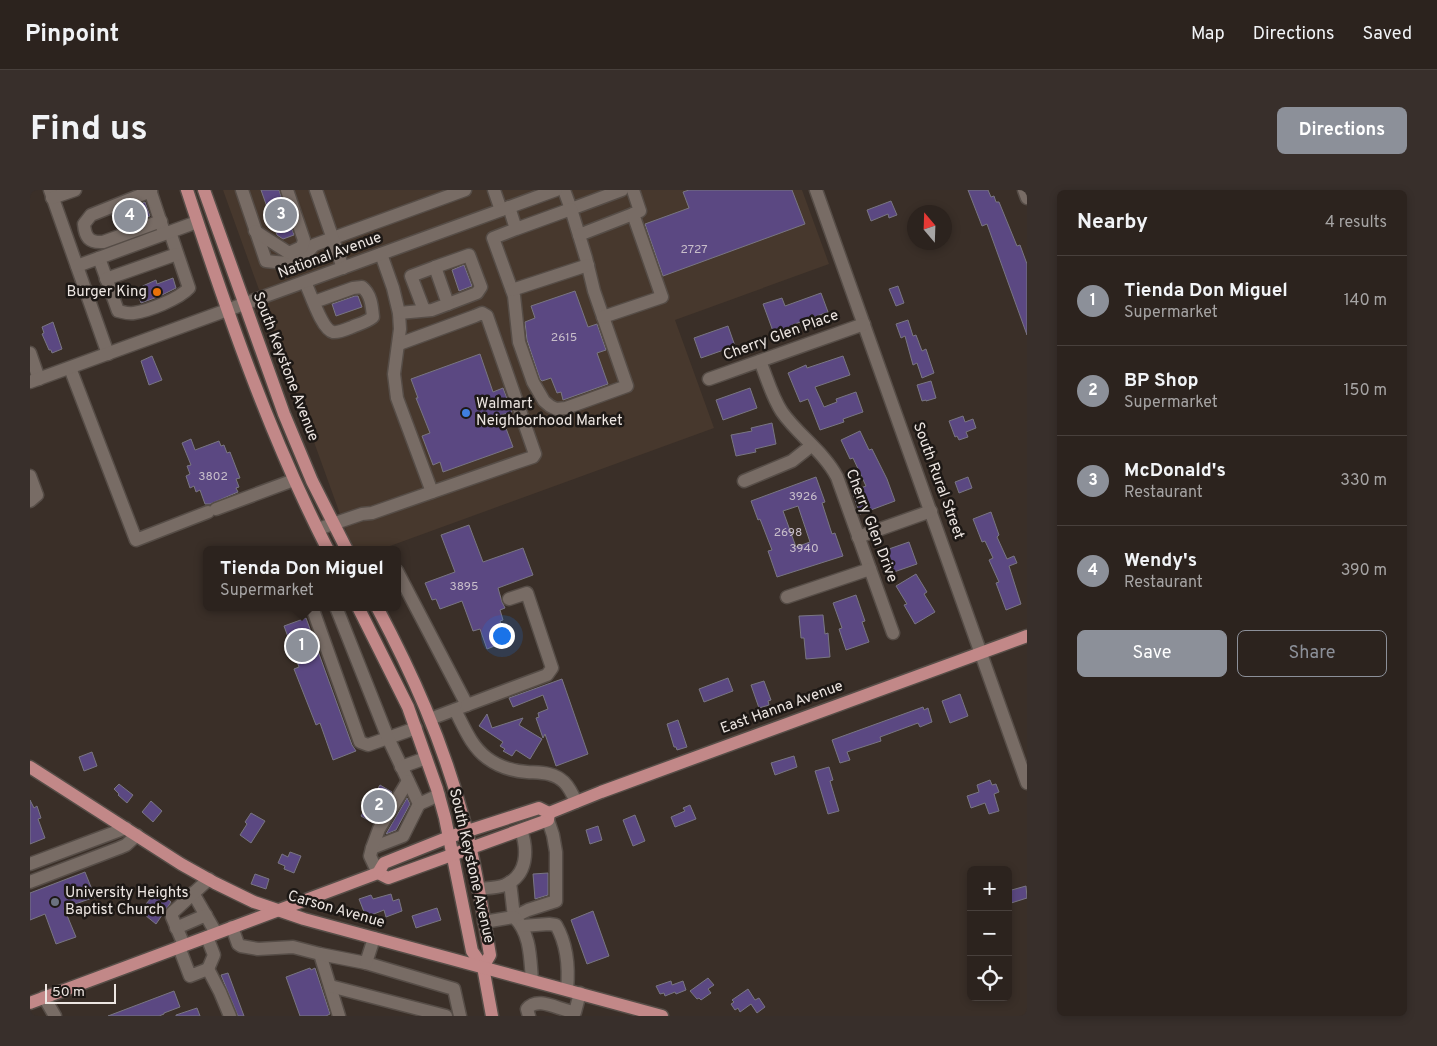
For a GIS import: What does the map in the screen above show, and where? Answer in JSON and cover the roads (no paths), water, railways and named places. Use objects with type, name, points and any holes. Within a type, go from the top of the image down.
[{"type":"main road","points":[[187,190],[264,406],[294,480],[326,546]]},
{"type":"main road","name":"South Keystone Avenue","points":[[204,190],[292,434],[312,481],[346,546]]},
{"type":"main road","name":"South Keystone Avenue","points":[[360,611],[391,672],[416,728],[439,795],[472,951],[483,967],[492,1016]]},
{"type":"main road","name":"South Keystone Avenue","points":[[379,611],[412,674],[452,780],[470,849],[490,955],[483,967]]},
{"type":"main road","name":"East Hanna Avenue","points":[[378,873],[388,878],[470,849],[522,830],[576,802],[1027,636]]},
{"type":"main road","name":"Carson Avenue","points":[[30,767],[208,879],[249,900],[304,920],[662,1016]]},
{"type":"main road","name":"East Hanna Avenue","points":[[30,1003],[378,873],[384,864],[449,838],[539,808],[548,817]]},
{"type":"street","points":[[75,190],[51,194],[108,354]]},
{"type":"street","points":[[242,190],[266,261],[287,263],[301,260],[314,244],[465,190]]},
{"type":"street","points":[[255,230],[289,252],[302,247],[304,240],[287,190]]},
{"type":"street","points":[[294,190],[314,244]]},
{"type":"street","points":[[316,190],[343,268]]},
{"type":"street","points":[[494,190],[516,229]]},
{"type":"street","name":"National Avenue","points":[[35,381],[556,190]]},
{"type":"street","points":[[564,190],[571,209],[588,265],[594,291],[626,386],[566,408],[556,408],[544,401],[533,382],[519,342],[514,296],[493,238],[516,229],[571,209],[622,190]]},
{"type":"street","points":[[579,235],[640,211],[633,190]]},
{"type":"street","name":"South Rural Street","points":[[816,190],[1027,783]]},
{"type":"street","points":[[1024,190],[1027,198]]},
{"type":"street","points":[[151,191],[161,221],[177,254],[189,288],[176,299],[135,313],[118,311],[91,241],[85,234],[84,224],[91,215],[151,191]]},
{"type":"street","points":[[603,317],[662,297],[633,214]]},
{"type":"street","points":[[91,241],[103,242],[161,221]]},
{"type":"street","points":[[77,266],[197,222]]},
{"type":"street","points":[[106,280],[177,254]]},
{"type":"street","points":[[381,254],[393,288],[399,313],[399,344],[394,374],[397,398],[432,492]]},
{"type":"street","points":[[399,313],[432,310],[477,293],[481,287],[468,255],[411,276],[424,310]]},
{"type":"street","points":[[512,290],[588,265]]},
{"type":"street","points":[[435,267],[448,304]]},
{"type":"street","points":[[305,282],[314,302],[327,329],[334,332],[373,317],[371,301],[366,290],[362,287],[353,288],[314,302]]},
{"type":"street","points":[[318,529],[362,514],[372,513],[533,457],[535,450],[487,316],[482,313],[399,344]]},
{"type":"street","name":"Cherry Glen Place","points":[[709,379],[864,324]]},
{"type":"street","points":[[30,353],[35,381]]},
{"type":"street","name":"Cherry Glen Drive","points":[[760,361],[778,406],[835,474],[893,633]]},
{"type":"street","points":[[70,368],[136,540],[294,480]]},
{"type":"street","points":[[744,480],[792,461],[811,446]]},
{"type":"street","points":[[30,476],[37,495],[30,501]]},
{"type":"street","points":[[858,537],[931,511]]},
{"type":"street","points":[[787,597],[870,569]]},
{"type":"street","points":[[401,580],[461,708],[468,736],[477,749],[488,759],[506,768],[527,772],[543,772],[555,776],[565,783],[576,802]]},
{"type":"street","points":[[430,719],[547,675],[552,668],[527,593],[509,599]]},
{"type":"street","points":[[313,611],[360,742],[368,745],[416,728]]},
{"type":"street","points":[[338,611],[388,738],[419,804]]},
{"type":"street","points":[[401,767],[426,758]]},
{"type":"street","points":[[378,873],[370,856],[372,848],[379,829],[408,781]]},
{"type":"street","points":[[372,848],[403,836],[419,804],[439,795]]},
{"type":"street","points":[[518,922],[528,910],[553,903],[557,899],[556,852],[554,835],[548,817]]},
{"type":"street","points":[[478,889],[504,885],[514,880],[520,872],[526,858],[522,830]]},
{"type":"street","points":[[30,864],[131,832]]},
{"type":"street","points":[[30,882],[126,845],[131,832]]},
{"type":"street","points":[[403,836],[409,854]]},
{"type":"street","points":[[193,893],[206,915],[212,935],[214,955],[208,969],[190,976],[172,913],[193,893],[208,879]]},
{"type":"street","points":[[510,882],[518,922],[525,931],[529,948],[532,980]]},
{"type":"street","points":[[176,928],[206,915]]},
{"type":"street","points":[[484,922],[556,925],[566,960],[568,973],[567,990]]},
{"type":"street","points":[[232,927],[238,944],[241,946],[258,948],[293,947],[366,963],[454,989],[460,1016]]},
{"type":"street","points":[[366,963],[374,938]]},
{"type":"street","points":[[320,954],[339,1016]]},
{"type":"street","points":[[208,969],[230,1016]]},
{"type":"street","points":[[330,986],[446,1016]]},
{"type":"street","points":[[529,1016],[528,1009],[531,1005],[538,1002],[579,1014],[580,993]]},
{"type":"street","points":[[44,997],[55,1016]]},
{"type":"place","name":"McDonald's","points":[[281,215]]},
{"type":"place","name":"Wendy's","points":[[130,216]]},
{"type":"place","name":"Burger King","points":[[157,292]]},
{"type":"place","name":"Walmart Neighborhood Market","points":[[466,413]]},
{"type":"place","name":"Tienda Don Miguel","points":[[302,646]]},
{"type":"place","name":"BP Shop","points":[[379,806]]},
{"type":"place","name":"University Heights Baptist Church","points":[[55,902]]}]
